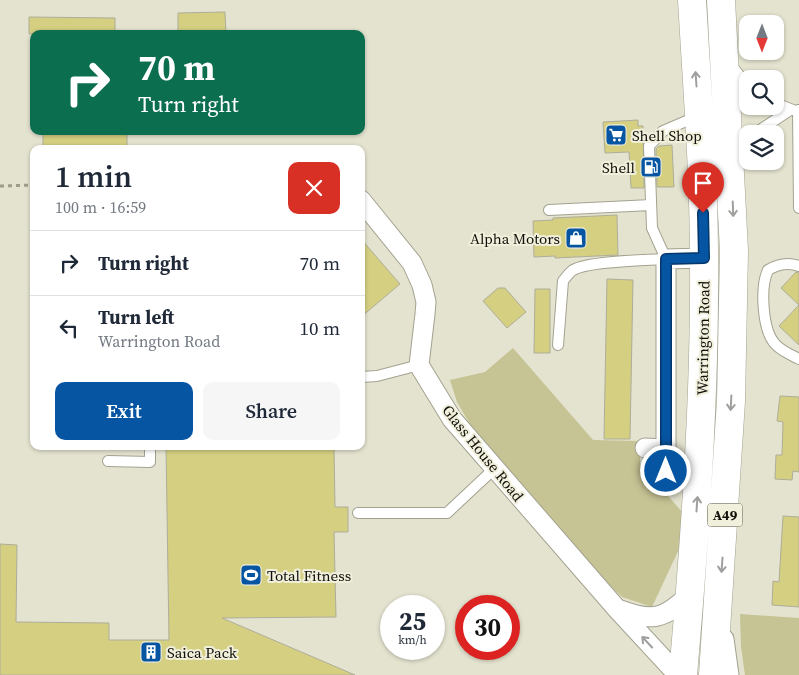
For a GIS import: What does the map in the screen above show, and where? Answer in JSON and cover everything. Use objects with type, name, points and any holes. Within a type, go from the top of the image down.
[{"type":"highway","name":"Warrington Road","points":[[683,675],[701,433],[704,258],[699,116],[692,0]]},
{"type":"highway","name":"Warrington Road","points":[[713,675],[732,385],[734,251],[739,151],[724,56],[721,0]]},
{"type":"street","points":[[365,205],[412,263],[422,285],[426,302],[426,314],[418,365]]},
{"type":"street","points":[[666,471],[666,259],[704,258]]},
{"type":"street","name":"Glass House Road","points":[[418,365],[452,420],[617,609],[678,675]]},
{"type":"street","points":[[644,448],[666,449]]},
{"type":"street","points":[[617,609],[635,616],[662,615],[676,608],[690,594]]},
{"type":"street","points":[[719,605],[729,675]]},
{"type":"lane","points":[[724,56],[739,75]]},
{"type":"lane","points":[[784,106],[796,110]]},
{"type":"lane","points":[[770,125],[796,110]]},
{"type":"lane","points":[[796,110],[799,208]]},
{"type":"lane","points":[[558,345],[563,281],[568,274],[575,269],[591,265],[666,259],[652,228],[649,146],[663,131],[699,116]]},
{"type":"lane","points":[[549,210],[652,205]]},
{"type":"lane","points":[[799,266],[784,264],[768,270],[764,283],[764,316],[768,332],[774,344],[799,359]]},
{"type":"lane","points":[[365,377],[377,376],[418,365]]},
{"type":"lane","points":[[108,461],[150,462],[150,450]]},
{"type":"lane","points":[[358,513],[446,513],[494,469]]},
{"type":"path","points":[[0,186],[30,185]]},
{"type":"shaded area","points":[[513,348],[593,440],[640,441],[640,464],[683,513],[680,547],[652,607],[622,597],[593,569],[471,426],[457,402],[450,380],[485,372]]},
{"type":"shaded area","points":[[740,614],[799,618],[799,675],[745,675],[741,647]]},
{"type":"building","points":[[225,12],[226,30],[178,30],[178,13]]},
{"type":"building","points":[[29,17],[115,18],[115,30],[30,30],[29,34]]},
{"type":"building","points":[[638,120],[638,126],[643,126],[644,188],[631,188],[629,152],[605,153],[603,122]]},
{"type":"building","points":[[43,135],[127,135],[127,145],[43,145]]},
{"type":"building","points":[[672,145],[674,187],[657,187],[656,149],[659,146]]},
{"type":"building","name":"Alpha Motors","points":[[617,215],[618,255],[534,257],[533,221],[553,220],[553,218]]},
{"type":"building","points":[[365,244],[400,284],[365,314]]},
{"type":"building","points":[[796,272],[799,273],[799,305],[781,288]]},
{"type":"building","points":[[607,279],[633,280],[630,439],[604,439]]},
{"type":"building","points":[[498,288],[505,288],[526,312],[507,328],[483,301]]},
{"type":"building","points":[[535,289],[550,289],[550,353],[534,353]]},
{"type":"building","points":[[799,305],[799,345],[779,326]]},
{"type":"building","points":[[780,396],[799,397],[799,472],[793,471],[792,480],[775,479],[776,455],[782,455],[783,422],[777,421]]},
{"type":"building","name":"Total Fitness","points":[[166,450],[334,450],[335,507],[348,507],[348,532],[334,532],[336,617],[222,618],[355,675],[0,675],[0,544],[17,545],[16,622],[109,623],[109,640],[169,640]]},
{"type":"building","points":[[783,516],[799,517],[799,607],[772,605],[773,581],[779,582]]},
{"type":"place","name":"Shell Shop","points":[[616,135]]},
{"type":"place","name":"Shell","points":[[651,167]]},
{"type":"place","name":"Alpha Motors","points":[[576,238]]},
{"type":"place","name":"Total Fitness","points":[[251,575]]},
{"type":"place","name":"Saica Pack","points":[[151,652]]},
{"type":"route","points":[[666,471],[666,259],[704,258],[703,213]]}]
